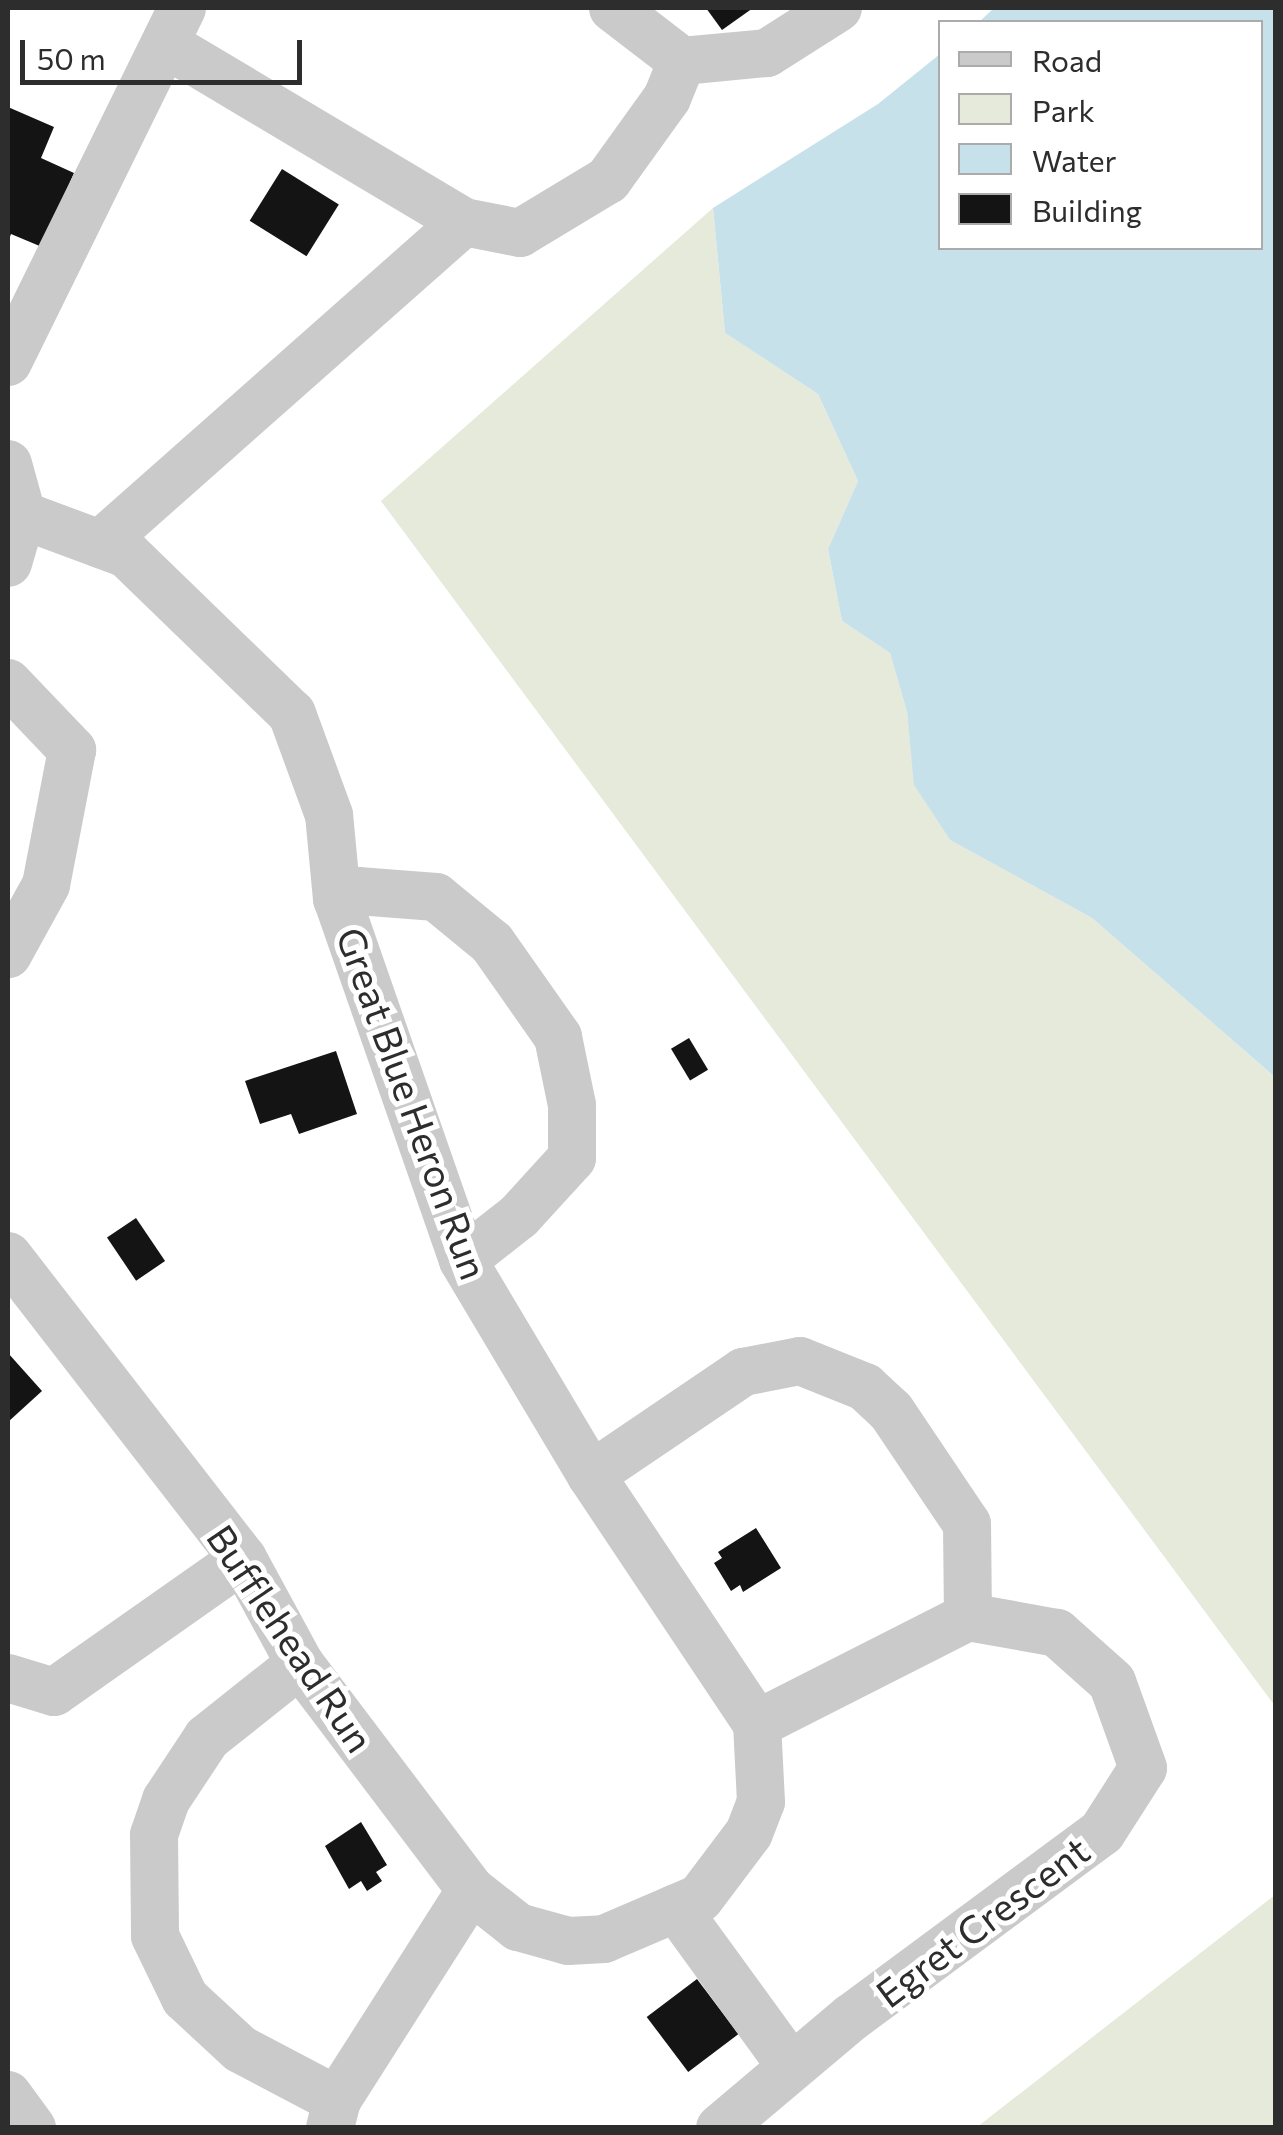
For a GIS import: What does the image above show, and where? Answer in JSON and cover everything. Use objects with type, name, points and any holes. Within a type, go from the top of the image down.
[{"type":"street","points":[[612,8],[682,61],[768,52],[838,8]]},
{"type":"street","points":[[8,362],[175,26],[464,222],[520,233],[608,180],[667,98],[682,61]]},
{"type":"street","points":[[100,544],[464,222]]},
{"type":"street","points":[[8,464],[22,515],[8,563]]},
{"type":"street","name":"Great Blue Heron Run","points":[[22,515],[127,554],[292,714],[329,815],[338,899],[464,1260],[592,1474],[757,1724]]},
{"type":"street","points":[[8,683],[72,750],[46,885],[8,954]]},
{"type":"street","points":[[338,899],[358,891],[436,897],[492,943],[558,1037],[572,1105],[572,1158],[518,1216],[464,1260]]},
{"type":"street","name":"Bufflehead Run","points":[[8,1256],[243,1559],[300,1664],[472,1890],[518,1927],[568,1940],[604,1938],[676,1908]]},
{"type":"street","points":[[592,1474],[743,1372],[800,1361],[865,1386],[891,1410],[967,1524],[968,1617],[757,1724],[761,1802],[748,1834],[700,1898],[676,1908],[790,2066],[720,2128]]},
{"type":"street","points":[[8,1678],[54,1692],[243,1559]]},
{"type":"street","name":"Egret Crescent","points":[[790,2066],[1050,1876],[1102,1832],[1144,1768],[1112,1682],[1057,1633],[968,1617]]},
{"type":"street","points":[[300,1664],[207,1738],[166,1800],[154,1836],[155,1936],[184,1998],[240,2049],[334,2114],[472,1890]]},
{"type":"street","points":[[8,2095],[32,2128]]},
{"type":"green space","points":[[713,208],[725,333],[818,394],[858,481],[828,549],[842,621],[890,653],[907,712],[915,786],[950,840],[1092,918],[1275,1077],[1275,1706],[381,501]]},
{"type":"green space","points":[[1275,1895],[1275,2127],[977,2127]]},
{"type":"water","points":[[994,8],[1275,8],[1275,1077],[1092,918],[950,840],[914,785],[907,712],[890,653],[842,621],[828,549],[858,481],[818,394],[725,333],[713,208],[878,104],[938,56],[938,250],[1263,250],[1263,20],[981,20]]},
{"type":"building","points":[[706,8],[753,8],[722,30]]},
{"type":"building","points":[[8,107],[54,127],[41,158],[74,173],[42,247],[11,234],[8,242]]},
{"type":"building","points":[[282,169],[339,205],[306,256],[250,221]]},
{"type":"building","points":[[689,1038],[708,1070],[690,1081],[671,1049]]},
{"type":"building","points":[[336,1051],[357,1114],[299,1134],[291,1114],[260,1124],[245,1081]]},
{"type":"building","points":[[136,1218],[165,1261],[136,1281],[107,1238]]},
{"type":"building","points":[[8,1353],[42,1391],[8,1422]]},
{"type":"building","points":[[756,1528],[781,1568],[743,1592],[740,1585],[731,1591],[714,1563],[722,1558],[718,1552]]},
{"type":"building","points":[[361,1822],[387,1865],[376,1872],[382,1881],[367,1891],[361,1881],[349,1889],[325,1846]]},
{"type":"building","points":[[697,1979],[739,2034],[688,2072],[647,2017]]}]
